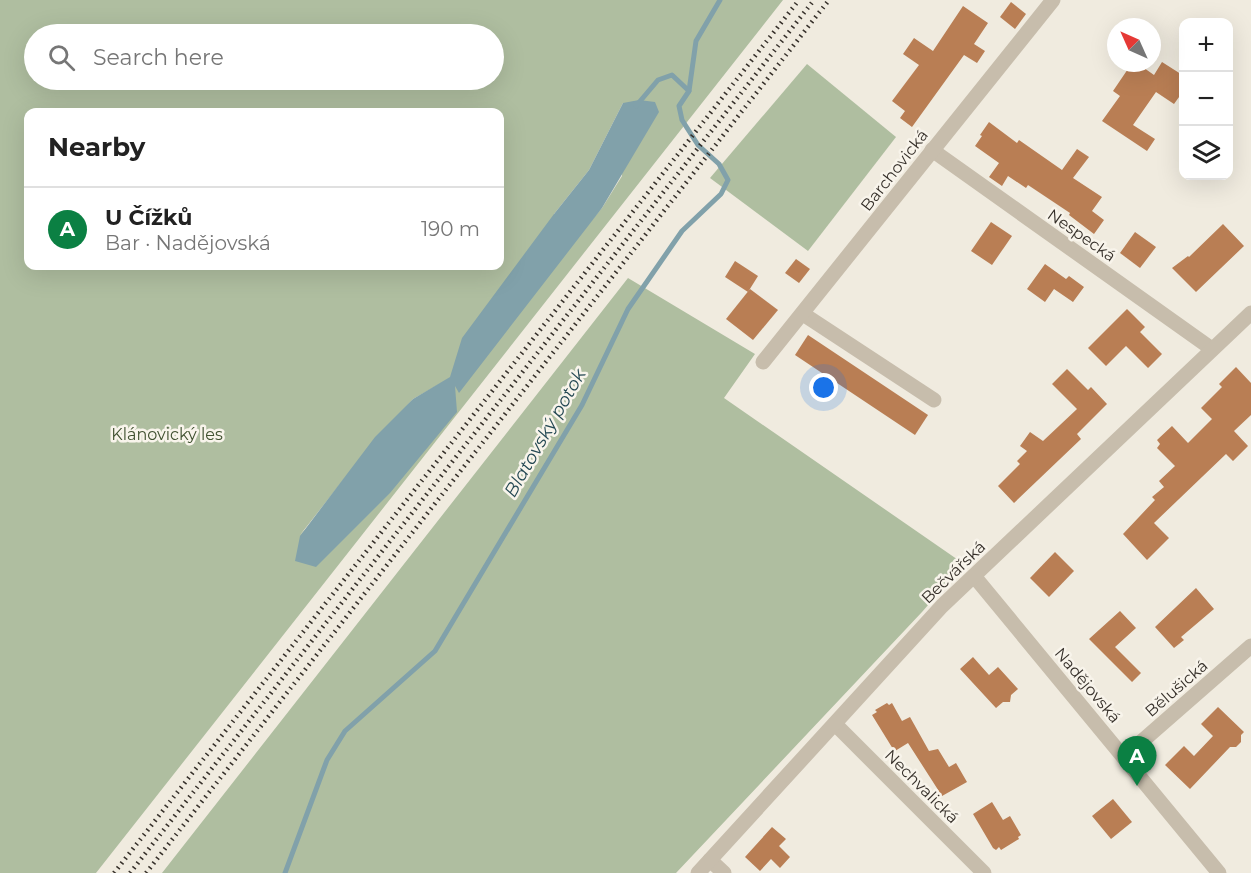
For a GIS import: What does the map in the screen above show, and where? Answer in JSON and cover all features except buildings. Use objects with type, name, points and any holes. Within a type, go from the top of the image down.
[{"type":"street","name":"Barchovická","points":[[763,362],[1053,0]]},
{"type":"street","name":"Nespecká","points":[[932,150],[1212,349]]},
{"type":"street","name":"Bečvářská","points":[[698,873],[942,606],[1251,313]]},
{"type":"street","points":[[803,314],[934,400]]},
{"type":"street","name":"Nadějovská","points":[[974,576],[1219,873]]},
{"type":"street","name":"Bělušická","points":[[1124,757],[1251,646]]},
{"type":"street","name":"Nechvalická","points":[[835,724],[984,873]]},
{"type":"street","points":[[710,860],[724,873]]},
{"type":"green space","name":"Klánovický les","points":[[0,0],[783,0],[96,873],[0,873]],"holes":[[[623,103],[622,176],[602,208],[574,241],[554,214],[589,170]],[[450,378],[300,535],[362,456],[413,399]]]},
{"type":"green space","points":[[807,64],[896,137],[808,251],[710,178]]},
{"type":"green space","points":[[628,278],[755,354],[724,398],[964,564],[922,612],[676,873],[162,873]]},
{"type":"water","points":[[639,100],[655,102],[659,112],[602,208],[459,393],[455,386],[457,412],[390,493],[316,567],[295,561],[300,536],[375,437],[413,399],[450,377],[462,338],[589,170],[623,103]]},
{"type":"waterway","name":"Blatovský potok","points":[[285,873],[327,760],[345,731],[435,651],[582,405],[628,309],[682,231],[721,194],[728,180],[719,164],[698,145],[682,120],[679,106],[689,91],[696,41],[720,0]]},
{"type":"waterway","points":[[636,106],[658,80],[672,75],[689,91]]},
{"type":"railway","points":[[114,873],[799,0]]},
{"type":"railway","points":[[130,873],[814,0]]},
{"type":"railway","points":[[146,873],[829,0]]},
{"type":"place","name":"U Čížků","points":[[1137,786]]}]
